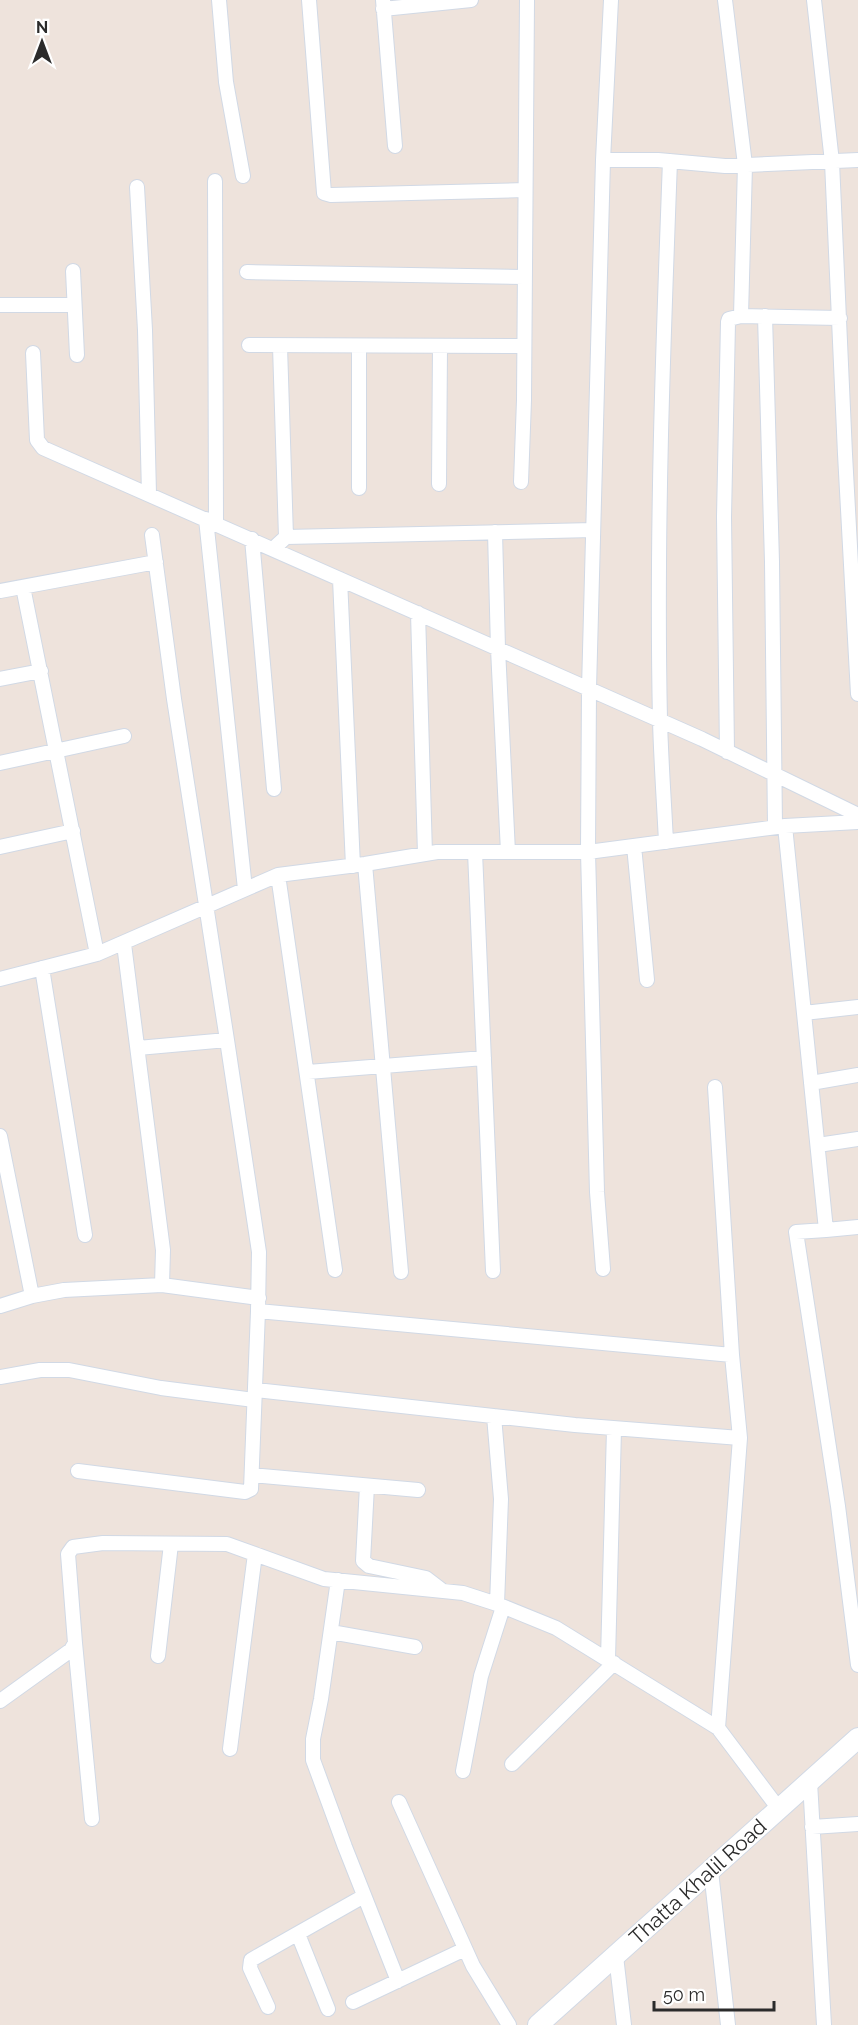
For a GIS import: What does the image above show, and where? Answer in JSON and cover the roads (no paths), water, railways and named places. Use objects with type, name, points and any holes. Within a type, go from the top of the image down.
[{"type":"street","points":[[219,0],[226,82],[243,176]]},
{"type":"street","points":[[309,0],[324,193],[331,195],[525,190]]},
{"type":"street","points":[[395,146],[383,4],[471,0]]},
{"type":"street","points":[[521,482],[527,0]]},
{"type":"street","points":[[603,1269],[597,1192],[588,852],[589,688],[603,160],[611,0]]},
{"type":"street","points":[[725,0],[746,165],[741,316]]},
{"type":"street","points":[[814,0],[832,162],[840,318],[851,454],[858,694]]},
{"type":"street","points":[[603,160],[658,160],[716,166],[858,160]]},
{"type":"street","points":[[666,842],[660,721],[659,537],[670,161]]},
{"type":"street","points":[[215,181],[211,521],[245,889]]},
{"type":"street","points":[[137,188],[145,330],[149,494]]},
{"type":"street","points":[[73,271],[77,355]]},
{"type":"street","points":[[247,272],[525,277]]},
{"type":"street","points":[[0,305],[74,305]]},
{"type":"street","points":[[727,752],[724,517],[728,322],[729,319],[741,316],[840,318]]},
{"type":"street","points":[[765,316],[775,775],[804,1013],[826,1230]]},
{"type":"street","points":[[249,345],[524,346]]},
{"type":"street","points":[[280,346],[286,537]]},
{"type":"street","points":[[358,346],[358,488]]},
{"type":"street","points":[[439,484],[440,346]]},
{"type":"street","points":[[33,353],[37,440],[43,448],[589,688],[858,815]]},
{"type":"street","points":[[273,549],[286,537],[593,530]]},
{"type":"street","points":[[495,532],[508,852]]},
{"type":"street","points":[[78,1471],[245,1492],[251,1489],[258,1252],[207,904],[174,699],[152,535]]},
{"type":"street","points":[[252,539],[274,789]]},
{"type":"street","points":[[0,591],[156,562]]},
{"type":"street","points":[[340,579],[359,865],[383,1067],[401,1272]]},
{"type":"street","points":[[23,587],[97,954]]},
{"type":"street","points":[[418,613],[425,854]]},
{"type":"street","points":[[0,678],[41,671]]},
{"type":"street","points":[[0,763],[124,736]]},
{"type":"street","points":[[0,979],[97,954],[124,944],[207,904],[279,875],[437,852],[588,852],[780,827],[858,822]]},
{"type":"street","points":[[0,847],[73,831]]},
{"type":"street","points":[[634,846],[647,980]]},
{"type":"street","points":[[475,852],[494,1271]]},
{"type":"street","points":[[279,875],[335,1270]]},
{"type":"street","points":[[124,944],[163,1250],[162,1285]]},
{"type":"street","points":[[42,968],[85,1235]]},
{"type":"street","points":[[804,1013],[858,1007]]},
{"type":"street","points":[[138,1048],[227,1040]]},
{"type":"street","points":[[308,1072],[484,1058]]},
{"type":"street","points":[[811,1083],[858,1076]]},
{"type":"street","points":[[716,1087],[732,1356],[740,1438],[718,1728]]},
{"type":"street","points":[[0,1136],[32,1296]]},
{"type":"street","points":[[818,1145],[858,1139]]},
{"type":"street","points":[[858,1227],[796,1232],[838,1506],[858,1665]]},
{"type":"street","points":[[0,1306],[32,1296],[64,1290],[162,1285],[258,1304],[732,1356]]},
{"type":"street","points":[[0,1377],[40,1370],[69,1370],[161,1388],[740,1438]]},
{"type":"street","points":[[463,1771],[481,1676],[500,1606],[501,1499],[494,1416]]},
{"type":"street","points":[[512,1764],[611,1661],[614,1428]]},
{"type":"street","points":[[252,1475],[418,1490]]},
{"type":"street","points":[[368,1486],[363,1561],[369,1566],[426,1578],[444,1592]]},
{"type":"street","points":[[92,1819],[68,1554],[73,1547],[103,1544],[227,1544],[324,1579],[463,1593],[500,1606],[556,1628],[718,1728],[779,1809]]},
{"type":"street","points":[[158,1656],[171,1544]]},
{"type":"street","points":[[230,1749],[255,1554]]},
{"type":"street","points":[[338,1580],[313,1739],[313,1760],[398,1981]]},
{"type":"street","points":[[331,1632],[415,1647]]},
{"type":"street","points":[[0,1701],[71,1650],[75,1642]]},
{"type":"street","name":"Thatta Khalil Road","points":[[538,2025],[858,1738]]},
{"type":"street","points":[[810,1782],[824,2025]]},
{"type":"street","points":[[399,1802],[473,1966],[509,2025]]},
{"type":"street","points":[[812,1827],[858,1824]]},
{"type":"street","points":[[711,1871],[728,2025]]},
{"type":"street","points":[[268,2007],[250,1968],[251,1960],[364,1896]]},
{"type":"street","points":[[298,1934],[328,2009]]},
{"type":"street","points":[[353,2002],[465,1949]]},
{"type":"street","points":[[616,1956],[624,2025]]}]
